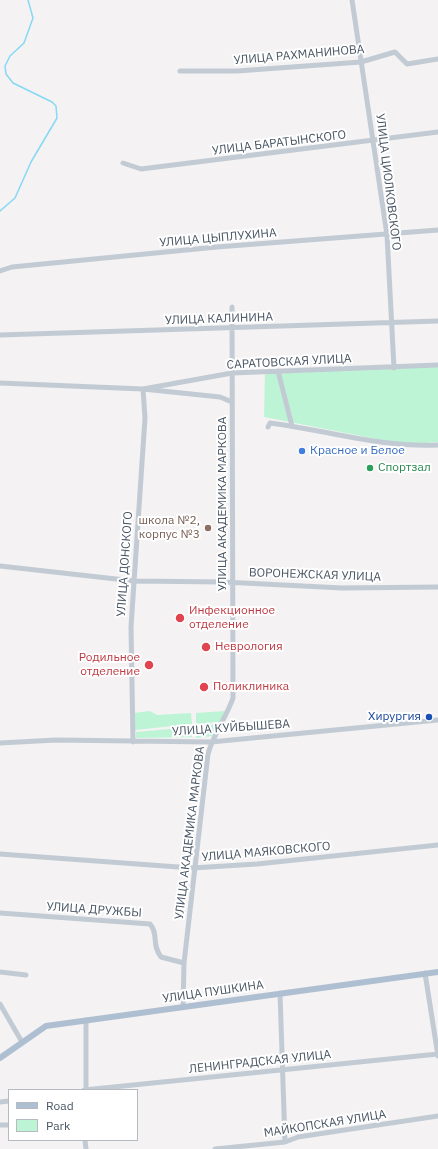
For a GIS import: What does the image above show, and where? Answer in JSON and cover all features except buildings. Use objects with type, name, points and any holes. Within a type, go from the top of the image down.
[{"type":"main road","name":"УЛИЦА ПУШКИНА","points":[[0,1058],[46,1026],[438,972]]},
{"type":"street","name":"УЛИЦА ЦИОЛКОВСКОГО","points":[[352,0],[387,235],[394,368]]},
{"type":"street","name":"УЛИЦА РАХМАНИНОВА","points":[[180,71],[236,71],[361,62],[395,52],[408,64],[438,59]]},
{"type":"street","name":"УЛИЦА БАРАТЫНСКОГО","points":[[123,163],[142,169],[438,132]]},
{"type":"street","name":"УЛИЦА ЦЫПЛУХИНА","points":[[0,271],[12,268],[92,258],[438,230]]},
{"type":"street","name":"УЛИЦА АКАДЕМИКА МАРКОВА","points":[[183,1007],[184,963],[208,754],[211,742],[223,723],[233,698],[232,306]]},
{"type":"street","name":"УЛИЦА КАЛИНИНА","points":[[0,335],[438,321]]},
{"type":"street","name":"САРАТОВСКАЯ УЛИЦА","points":[[143,389],[232,373],[438,366]]},
{"type":"street","points":[[278,371],[292,426]]},
{"type":"street","name":"САРАТОВСКАЯ УЛИЦА","points":[[0,383],[143,389],[220,397],[232,402]]},
{"type":"street","name":"УЛИЦА ДОНСКОГО","points":[[133,742],[130,627],[146,418],[143,389]]},
{"type":"street","points":[[268,427],[270,423],[399,445],[438,445]]},
{"type":"street","name":"ВОРОНЕЖСКАЯ УЛИЦА","points":[[0,566],[134,581],[233,583],[342,588],[438,587]]},
{"type":"street","name":"УЛИЦА КУЙБЫШЕВА","points":[[0,743],[56,740],[211,742],[438,720]]},
{"type":"street","name":"УЛИЦА МАЯКОВСКОГО","points":[[0,854],[194,868],[257,864],[438,845]]},
{"type":"street","name":"УЛИЦА ДРУЖБЫ","points":[[0,913],[150,924],[154,928],[155,950],[160,957],[184,963]]},
{"type":"street","points":[[0,972],[26,975]]},
{"type":"street","points":[[425,973],[438,1055]]},
{"type":"street","points":[[280,993],[285,1142]]},
{"type":"street","points":[[0,1004],[22,1042]]},
{"type":"street","points":[[85,1089],[86,1020]]},
{"type":"street","name":"ЛЕНИНГРАДСКАЯ УЛИЦА","points":[[94,1089],[282,1069],[438,1055]]},
{"type":"street","name":"МАЙКОПСКАЯ УЛИЦА","points":[[215,1149],[285,1142],[298,1137],[438,1116]]},
{"type":"green space","points":[[438,367],[438,442],[412,444],[392,442],[264,417],[265,373]]},
{"type":"green space","points":[[150,711],[157,715],[191,713],[192,724],[135,730],[134,713]]},
{"type":"green space","points":[[225,711],[220,722],[196,724],[196,713]]},
{"type":"green space","points":[[219,724],[212,736],[196,738],[196,726]]},
{"type":"green space","points":[[192,727],[192,737],[136,738],[136,732]]},
{"type":"waterway","points":[[0,211],[15,198],[31,162],[57,118],[56,106],[52,102],[13,83],[6,74],[5,66],[10,56],[24,43],[33,18],[28,0]]},
{"type":"place","name":"Красное и Белое","points":[[302,451]]},
{"type":"place","name":"Спортзал","points":[[370,468]]},
{"type":"place","name":"школа №2, корпус №3","points":[[208,528]]},
{"type":"place","name":"Инфекционное отделение","points":[[180,618]]},
{"type":"place","name":"Неврология","points":[[206,647]]},
{"type":"place","name":"Родильное отделение","points":[[149,665]]},
{"type":"place","name":"Поликлиника","points":[[204,687]]},
{"type":"place","name":"Хирургия","points":[[429,717]]}]
